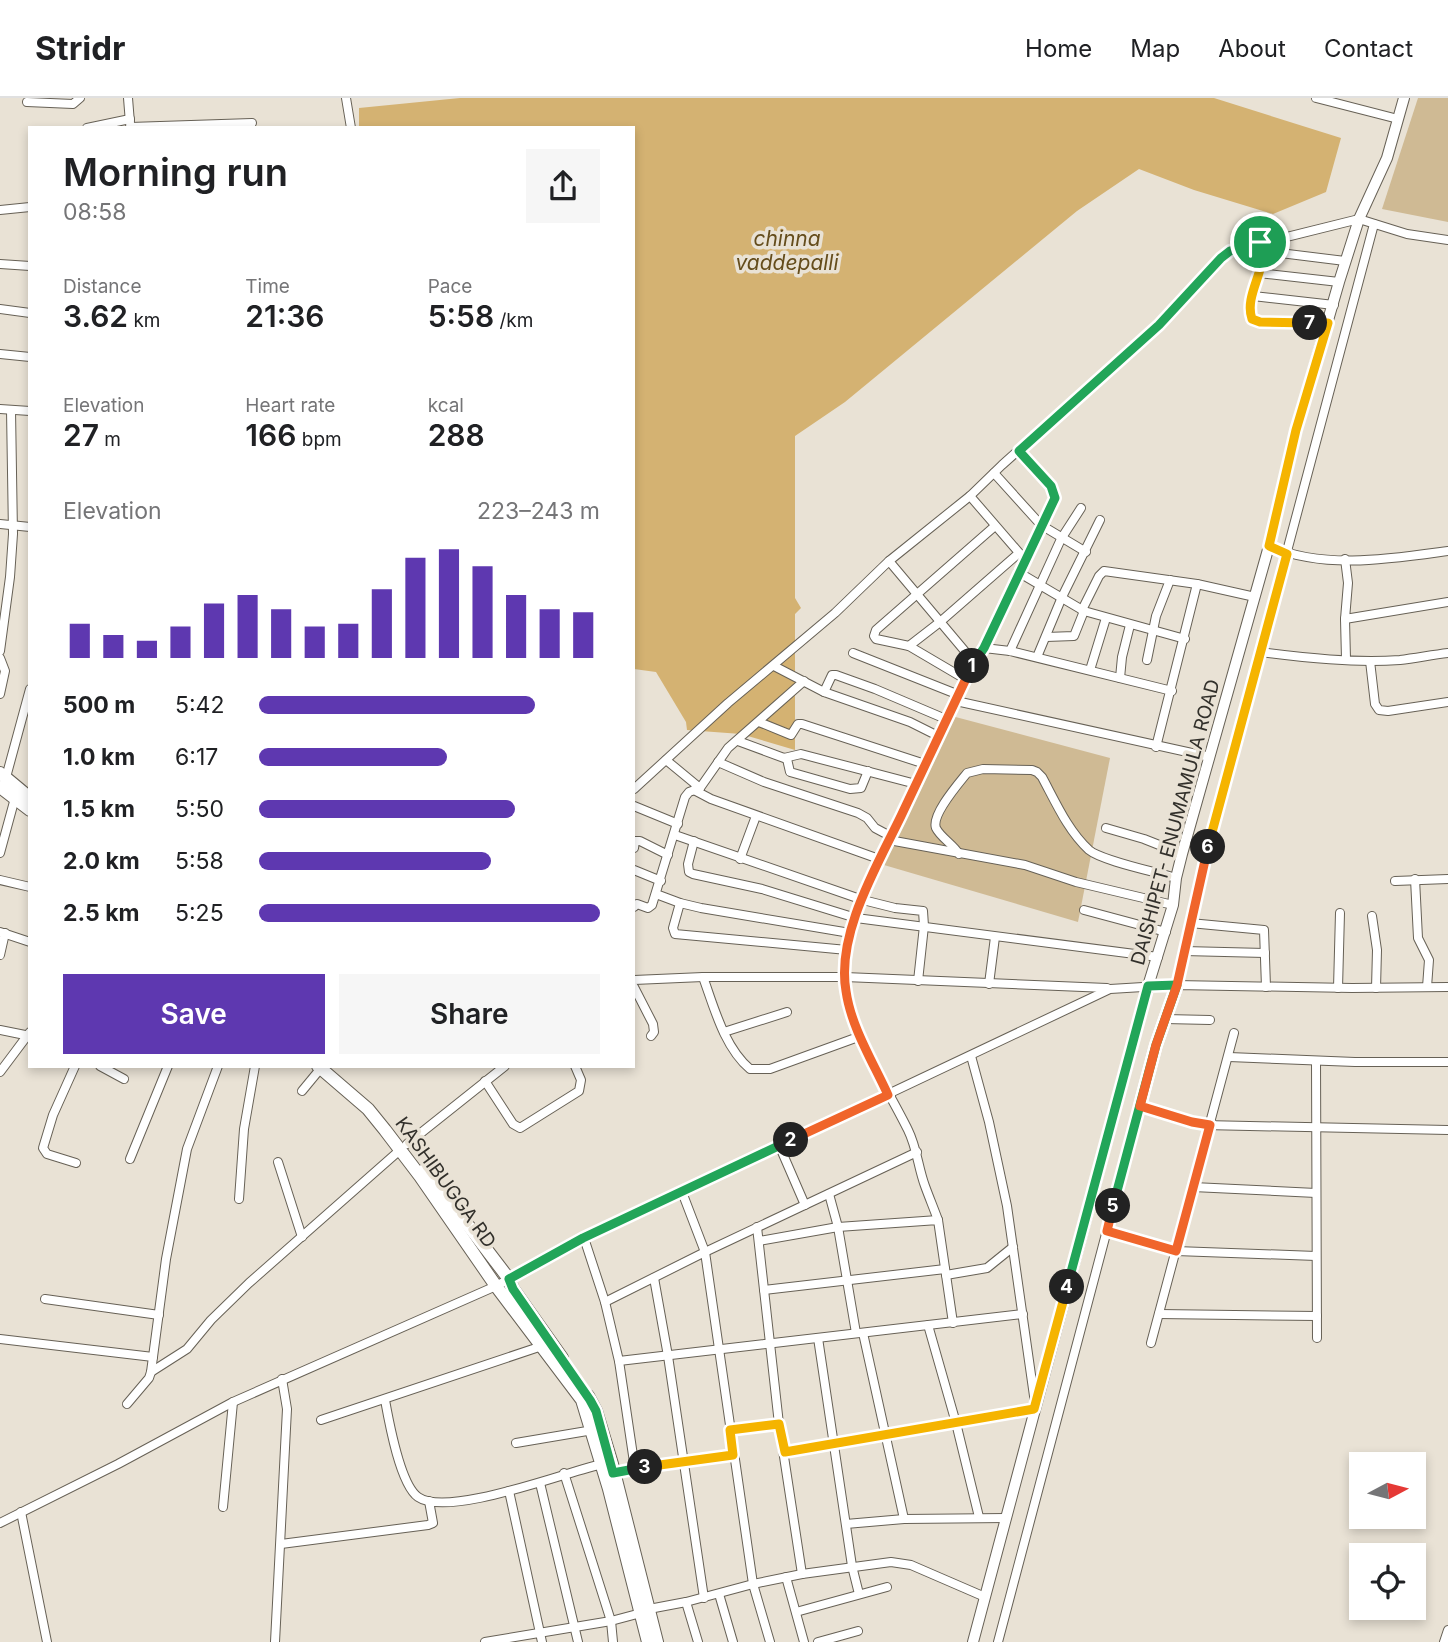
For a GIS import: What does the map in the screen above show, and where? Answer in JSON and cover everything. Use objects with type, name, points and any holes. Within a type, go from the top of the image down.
[{"type":"main road","points":[[2,782],[28,808]]},
{"type":"main road","points":[[2,782],[28,797]]},
{"type":"main road","name":"KASHIBUGGA RD","points":[[324,1068],[380,1113],[496,1286],[583,1388],[596,1411],[645,1611],[648,1642]]},
{"type":"main road","name":"KASHIBUGGA RD","points":[[403,1147],[509,1279],[582,1400],[645,1611],[657,1642]]},
{"type":"street","points":[[27,102],[73,104],[80,98]]},
{"type":"street","points":[[128,98],[130,125],[168,126]]},
{"type":"street","points":[[346,98],[351,126]]},
{"type":"street","points":[[1316,98],[1398,119]]},
{"type":"street","name":"DAISHIPET- ENUMAMULA ROAD","points":[[973,1642],[1148,986],[1166,932],[1176,877],[1269,546],[1296,430],[1345,261],[1359,219],[1387,158],[1404,98]]},
{"type":"street","points":[[218,126],[252,123]]},
{"type":"street","points":[[0,210],[28,208]]},
{"type":"street","points":[[635,788],[889,561],[970,496],[1159,325],[1230,251],[1262,247],[1359,219],[1407,233],[1448,240]]},
{"type":"street","points":[[998,1642],[1140,1106],[1177,985],[1203,867],[1374,224]]},
{"type":"street","points":[[1262,247],[1345,261]]},
{"type":"street","points":[[1262,247],[1250,314],[1255,321],[1328,323]]},
{"type":"street","points":[[0,264],[28,267]]},
{"type":"street","points":[[1258,273],[1339,282]]},
{"type":"street","points":[[1253,296],[1334,304]]},
{"type":"street","points":[[0,309],[28,313]]},
{"type":"street","points":[[0,354],[28,358]]},
{"type":"street","points":[[0,409],[28,411]]},
{"type":"street","points":[[0,651],[10,578],[13,524],[11,410]]},
{"type":"street","points":[[909,646],[1022,555],[1041,525],[1053,503],[1055,492],[1019,451]]},
{"type":"street","points":[[994,472],[1041,525],[1086,552]]},
{"type":"street","points":[[970,496],[1022,555]]},
{"type":"street","points":[[1010,651],[1061,539],[1081,508]]},
{"type":"street","points":[[1037,657],[1062,597],[1100,520]]},
{"type":"street","points":[[0,524],[28,527]]},
{"type":"street","points":[[965,679],[909,646],[883,641],[874,636],[876,630],[995,526]]},
{"type":"street","points":[[1269,546],[1287,554],[1308,558],[1412,556],[1448,551]]},
{"type":"street","points":[[953,1323],[939,1220],[924,1185],[907,1127],[888,1095],[861,1037],[846,992],[847,950],[850,933],[879,859],[948,720],[965,679],[984,648],[1018,572],[1022,555]]},
{"type":"street","points":[[1345,559],[1348,583],[1346,659]]},
{"type":"street","points":[[889,561],[974,662]]},
{"type":"street","points":[[1046,637],[1074,636],[1083,610],[1104,571],[1197,584],[1255,597]]},
{"type":"street","points":[[1018,572],[1083,610],[1185,639]]},
{"type":"street","points":[[1147,660],[1156,616],[1170,580]]},
{"type":"street","points":[[1156,747],[1197,584]]},
{"type":"street","points":[[1345,619],[1448,602]]},
{"type":"street","points":[[1090,670],[1106,618]]},
{"type":"street","points":[[1120,678],[1130,625]]},
{"type":"street","points":[[984,648],[1037,657],[1172,691]]},
{"type":"street","points":[[1260,652],[1318,659],[1370,660],[1401,660],[1448,653]]},
{"type":"street","points":[[853,653],[957,698],[1156,747],[1210,757]]},
{"type":"street","points":[[0,658],[5,671],[0,694]]},
{"type":"street","points":[[1370,660],[1375,704],[1379,710],[1448,702]]},
{"type":"street","points":[[774,666],[824,692],[910,722],[938,736]]},
{"type":"street","points":[[824,692],[834,675],[948,720]]},
{"type":"street","points":[[635,906],[651,906],[661,881],[685,797],[697,789],[728,748],[804,681]]},
{"type":"street","points":[[2,782],[28,694]]},
{"type":"street","points":[[759,722],[791,735],[798,724],[802,724],[925,764]]},
{"type":"street","points":[[738,741],[787,759],[801,754],[916,784]]},
{"type":"street","points":[[787,759],[790,772],[855,790],[862,786],[868,771]]},
{"type":"street","points":[[666,760],[711,799],[879,859]]},
{"type":"street","points":[[718,762],[764,782],[858,813],[890,838],[1026,865],[1076,883],[1173,905]]},
{"type":"street","points":[[959,853],[936,829],[936,821],[938,812],[967,773],[983,769],[1032,770],[1041,777],[1088,849],[1101,856],[1176,877]]},
{"type":"street","points":[[0,853],[15,798]]},
{"type":"street","points":[[635,806],[678,824]]},
{"type":"street","points":[[740,859],[756,816]]},
{"type":"street","points":[[1106,828],[1144,839],[1182,855]]},
{"type":"street","points":[[675,835],[863,900],[923,911],[918,981]]},
{"type":"street","points":[[635,841],[668,855]]},
{"type":"street","points":[[694,841],[688,864],[689,872],[693,874],[762,889],[856,918],[1158,957]]},
{"type":"street","points":[[635,870],[661,881]]},
{"type":"street","points":[[1395,881],[1448,878]]},
{"type":"street","points":[[1415,879],[1418,938],[1429,960],[1427,987]]},
{"type":"street","points":[[0,880],[28,887]]},
{"type":"street","points":[[656,894],[680,903],[850,933]]},
{"type":"street","points":[[680,903],[673,928],[675,934],[847,950]]},
{"type":"street","points":[[1084,910],[1166,932]]},
{"type":"street","points":[[1338,988],[1340,913]]},
{"type":"street","points":[[1372,916],[1377,950],[1376,988]]},
{"type":"street","points":[[1190,923],[1263,929],[1266,987]]},
{"type":"street","points":[[0,955],[2,933],[28,941]]},
{"type":"street","points":[[989,984],[995,937]]},
{"type":"street","points":[[1184,951],[1265,953]]},
{"type":"street","points":[[703,977],[724,1032],[745,1064],[756,1071],[770,1069],[861,1037]]},
{"type":"street","points":[[635,980],[845,977],[1110,989],[1177,985],[1448,987]]},
{"type":"street","points":[[635,989],[653,1024],[654,1032],[651,1035]]},
{"type":"street","points":[[0,1523],[233,1402],[496,1286],[583,1238],[1110,989]]},
{"type":"street","points":[[724,1032],[787,1012]]},
{"type":"street","points":[[1165,1019],[1210,1020]]},
{"type":"street","points":[[0,1030],[28,1034]]},
{"type":"street","points":[[1151,1343],[1234,1033]]},
{"type":"street","points":[[0,1072],[28,1035]]},
{"type":"street","points":[[785,1452],[1035,1407],[1007,1206],[971,1056]]},
{"type":"street","points":[[1229,1057],[1448,1062]]},
{"type":"street","points":[[1317,1061],[1317,1338]]},
{"type":"street","points":[[74,1068],[53,1115],[43,1148],[47,1154],[76,1163]]},
{"type":"street","points":[[104,1068],[124,1079]]},
{"type":"street","points":[[130,1159],[166,1068]]},
{"type":"street","points":[[127,1404],[149,1378],[151,1371],[166,1259],[187,1149],[217,1068]]},
{"type":"street","points":[[239,1199],[244,1129],[255,1068]]},
{"type":"street","points":[[302,1091],[322,1068]]},
{"type":"street","points":[[151,1371],[187,1349],[211,1320],[403,1147],[502,1068]]},
{"type":"street","points":[[485,1082],[513,1124],[520,1128],[579,1091],[582,1080],[576,1068]]},
{"type":"street","points":[[1140,1106],[1210,1125],[1448,1130]]},
{"type":"street","points":[[779,1146],[805,1205]]},
{"type":"street","points":[[605,1302],[916,1152]]},
{"type":"street","points":[[278,1162],[302,1237]]},
{"type":"street","points":[[1193,1186],[1316,1193]]},
{"type":"street","points":[[682,1192],[705,1252],[754,1584],[770,1642]]},
{"type":"street","points":[[828,1194],[838,1227],[859,1333],[887,1435],[904,1519]]},
{"type":"street","points":[[759,1241],[838,1227],[939,1220]]},
{"type":"street","points":[[757,1227],[779,1424],[802,1574]]},
{"type":"street","points":[[1107,1231],[1176,1251],[1317,1255]]},
{"type":"street","points":[[583,1238],[605,1302],[619,1362],[635,1468]]},
{"type":"street","points":[[764,1290],[987,1268],[1013,1247]]},
{"type":"street","points":[[654,1278],[704,1598]]},
{"type":"street","points":[[46,1299],[159,1315]]},
{"type":"street","points":[[619,1362],[1023,1314]]},
{"type":"street","points":[[1158,1314],[1317,1316]]},
{"type":"street","points":[[928,1325],[979,1517]]},
{"type":"street","points":[[818,1338],[852,1566],[859,1594]]},
{"type":"street","points":[[0,1339],[153,1357]]},
{"type":"street","points":[[321,1420],[547,1345]]},
{"type":"street","points":[[275,1642],[287,1409],[282,1379]]},
{"type":"street","points":[[386,1400],[394,1443],[405,1474],[415,1494],[429,1501],[464,1500],[509,1491],[602,1464]]},
{"type":"street","points":[[223,1507],[233,1402]]},
{"type":"street","points":[[730,1430],[779,1424]]},
{"type":"street","points":[[516,1443],[593,1430]]},
{"type":"street","points":[[613,1473],[733,1455]]},
{"type":"street","points":[[564,1473],[611,1621],[613,1642]]},
{"type":"street","points":[[540,1483],[578,1642]]},
{"type":"street","points":[[509,1491],[541,1638]]},
{"type":"street","points":[[281,1544],[428,1525],[433,1523],[434,1518],[429,1501]]},
{"type":"street","points":[[21,1511],[47,1642]]},
{"type":"street","points":[[846,1524],[904,1519],[1006,1518]]},
{"type":"street","points":[[485,1642],[541,1638],[575,1627],[611,1621],[786,1577],[891,1562],[905,1563],[985,1597]]},
{"type":"street","points":[[786,1577],[804,1642]]},
{"type":"street","points":[[796,1612],[887,1587]]},
{"type":"street","points":[[719,1594],[733,1642]]},
{"type":"street","points":[[687,1602],[698,1642]]},
{"type":"street","points":[[1444,1642],[1448,1630]]},
{"type":"street","points":[[818,1642],[858,1631]]},
{"type":"shaded area","points":[[1418,98],[1448,98],[1448,222],[1382,209]]},
{"type":"shaded area","points":[[948,715],[1110,758],[1078,922],[884,865]]},
{"type":"water","name":"chinna vaddepalli","points":[[460,98],[1214,98],[1341,138],[1326,192],[1273,214],[1194,190],[1139,169],[1077,211],[845,402],[795,436],[795,598],[801,608],[795,614],[795,750],[741,734],[687,730],[686,722],[656,672],[635,669],[635,126],[359,126],[359,108]]},
{"type":"route","points":[[1260,242],[1230,251],[1221,258],[1159,325],[1019,451],[1053,488],[1055,498],[879,859],[850,933],[845,977],[849,1005],[888,1095],[652,1208],[583,1238],[509,1279],[513,1289],[543,1329],[596,1411],[613,1473],[733,1455],[730,1430],[779,1424],[785,1452],[1034,1409],[1148,986],[1177,985],[1156,1045],[1107,1231],[1176,1251],[1210,1125],[1140,1106],[1156,1045],[1165,1019],[1177,985],[1203,867],[1287,554],[1269,546],[1296,430],[1328,323],[1260,322],[1252,319],[1250,314],[1253,296],[1264,251],[1260,242]]}]
